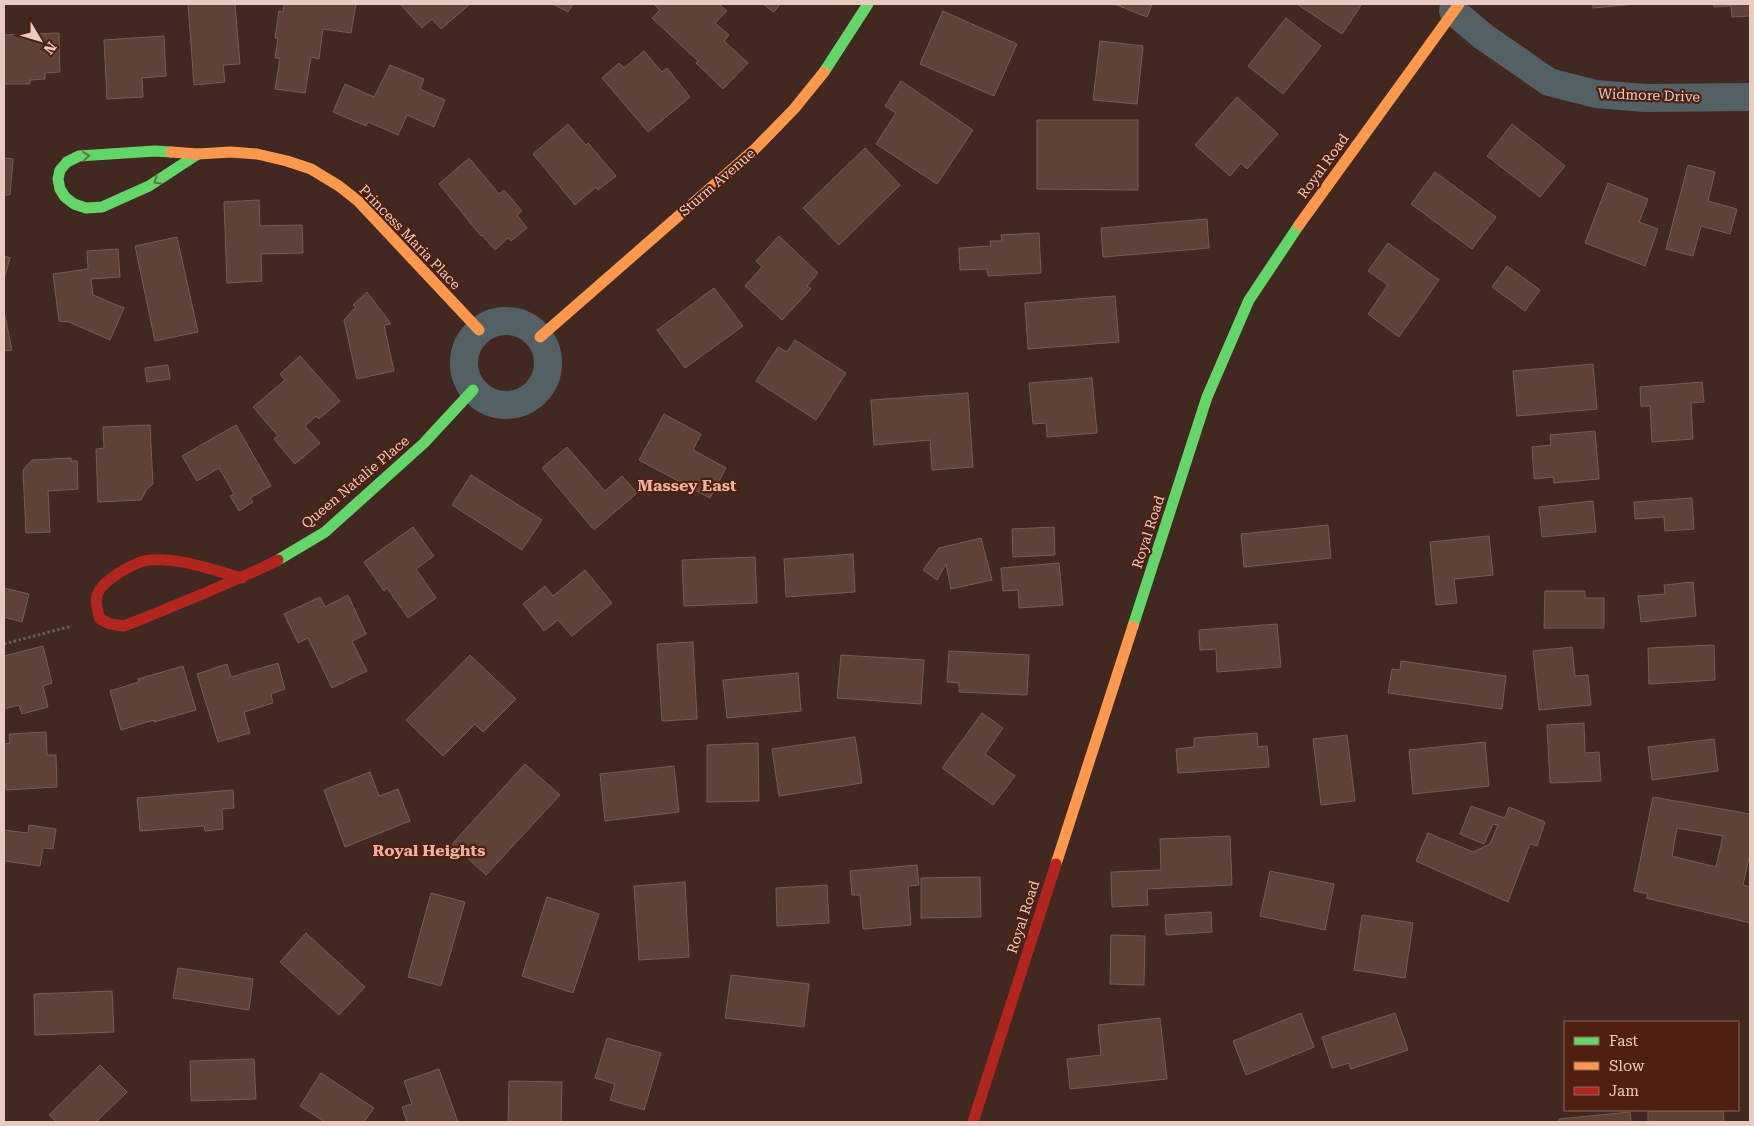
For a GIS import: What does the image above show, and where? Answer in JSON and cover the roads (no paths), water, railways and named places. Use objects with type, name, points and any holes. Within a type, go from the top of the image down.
[{"type":"street","name":"Sturm Avenue","points":[[540,337],[754,150],[794,109],[823,74],[868,4]]},
{"type":"street","name":"Widmore Drive","points":[[1456,8],[1484,37],[1549,82],[1596,94],[1645,98],[1750,96]]},
{"type":"street","name":"Royal Road","points":[[973,1122],[1207,397],[1249,300],[1295,230],[1456,8]]},
{"type":"street","name":"Princess Maria Place","points":[[198,154],[159,181],[132,196],[102,208],[75,206],[66,199],[61,191],[58,180],[62,168],[70,159],[79,156],[155,151],[198,154],[231,152],[257,154],[311,169],[339,186],[358,201],[479,330]]},
{"type":"street","points":[[511,320],[527,325],[540,337],[548,353],[548,371],[544,382],[528,400],[511,405],[493,404],[473,390],[466,378],[465,352],[470,340],[479,330],[494,322],[511,320]]},
{"type":"street","name":"Queen Natalie Place","points":[[242,578],[167,560],[152,560],[137,563],[107,581],[97,593],[95,605],[100,619],[110,624],[124,626],[215,590],[242,578],[280,559],[324,532],[424,444],[473,390]]},
{"type":"district","name":"Massey East","points":[[687,485]]},
{"type":"district","name":"Royal Heights","points":[[429,850]]}]
